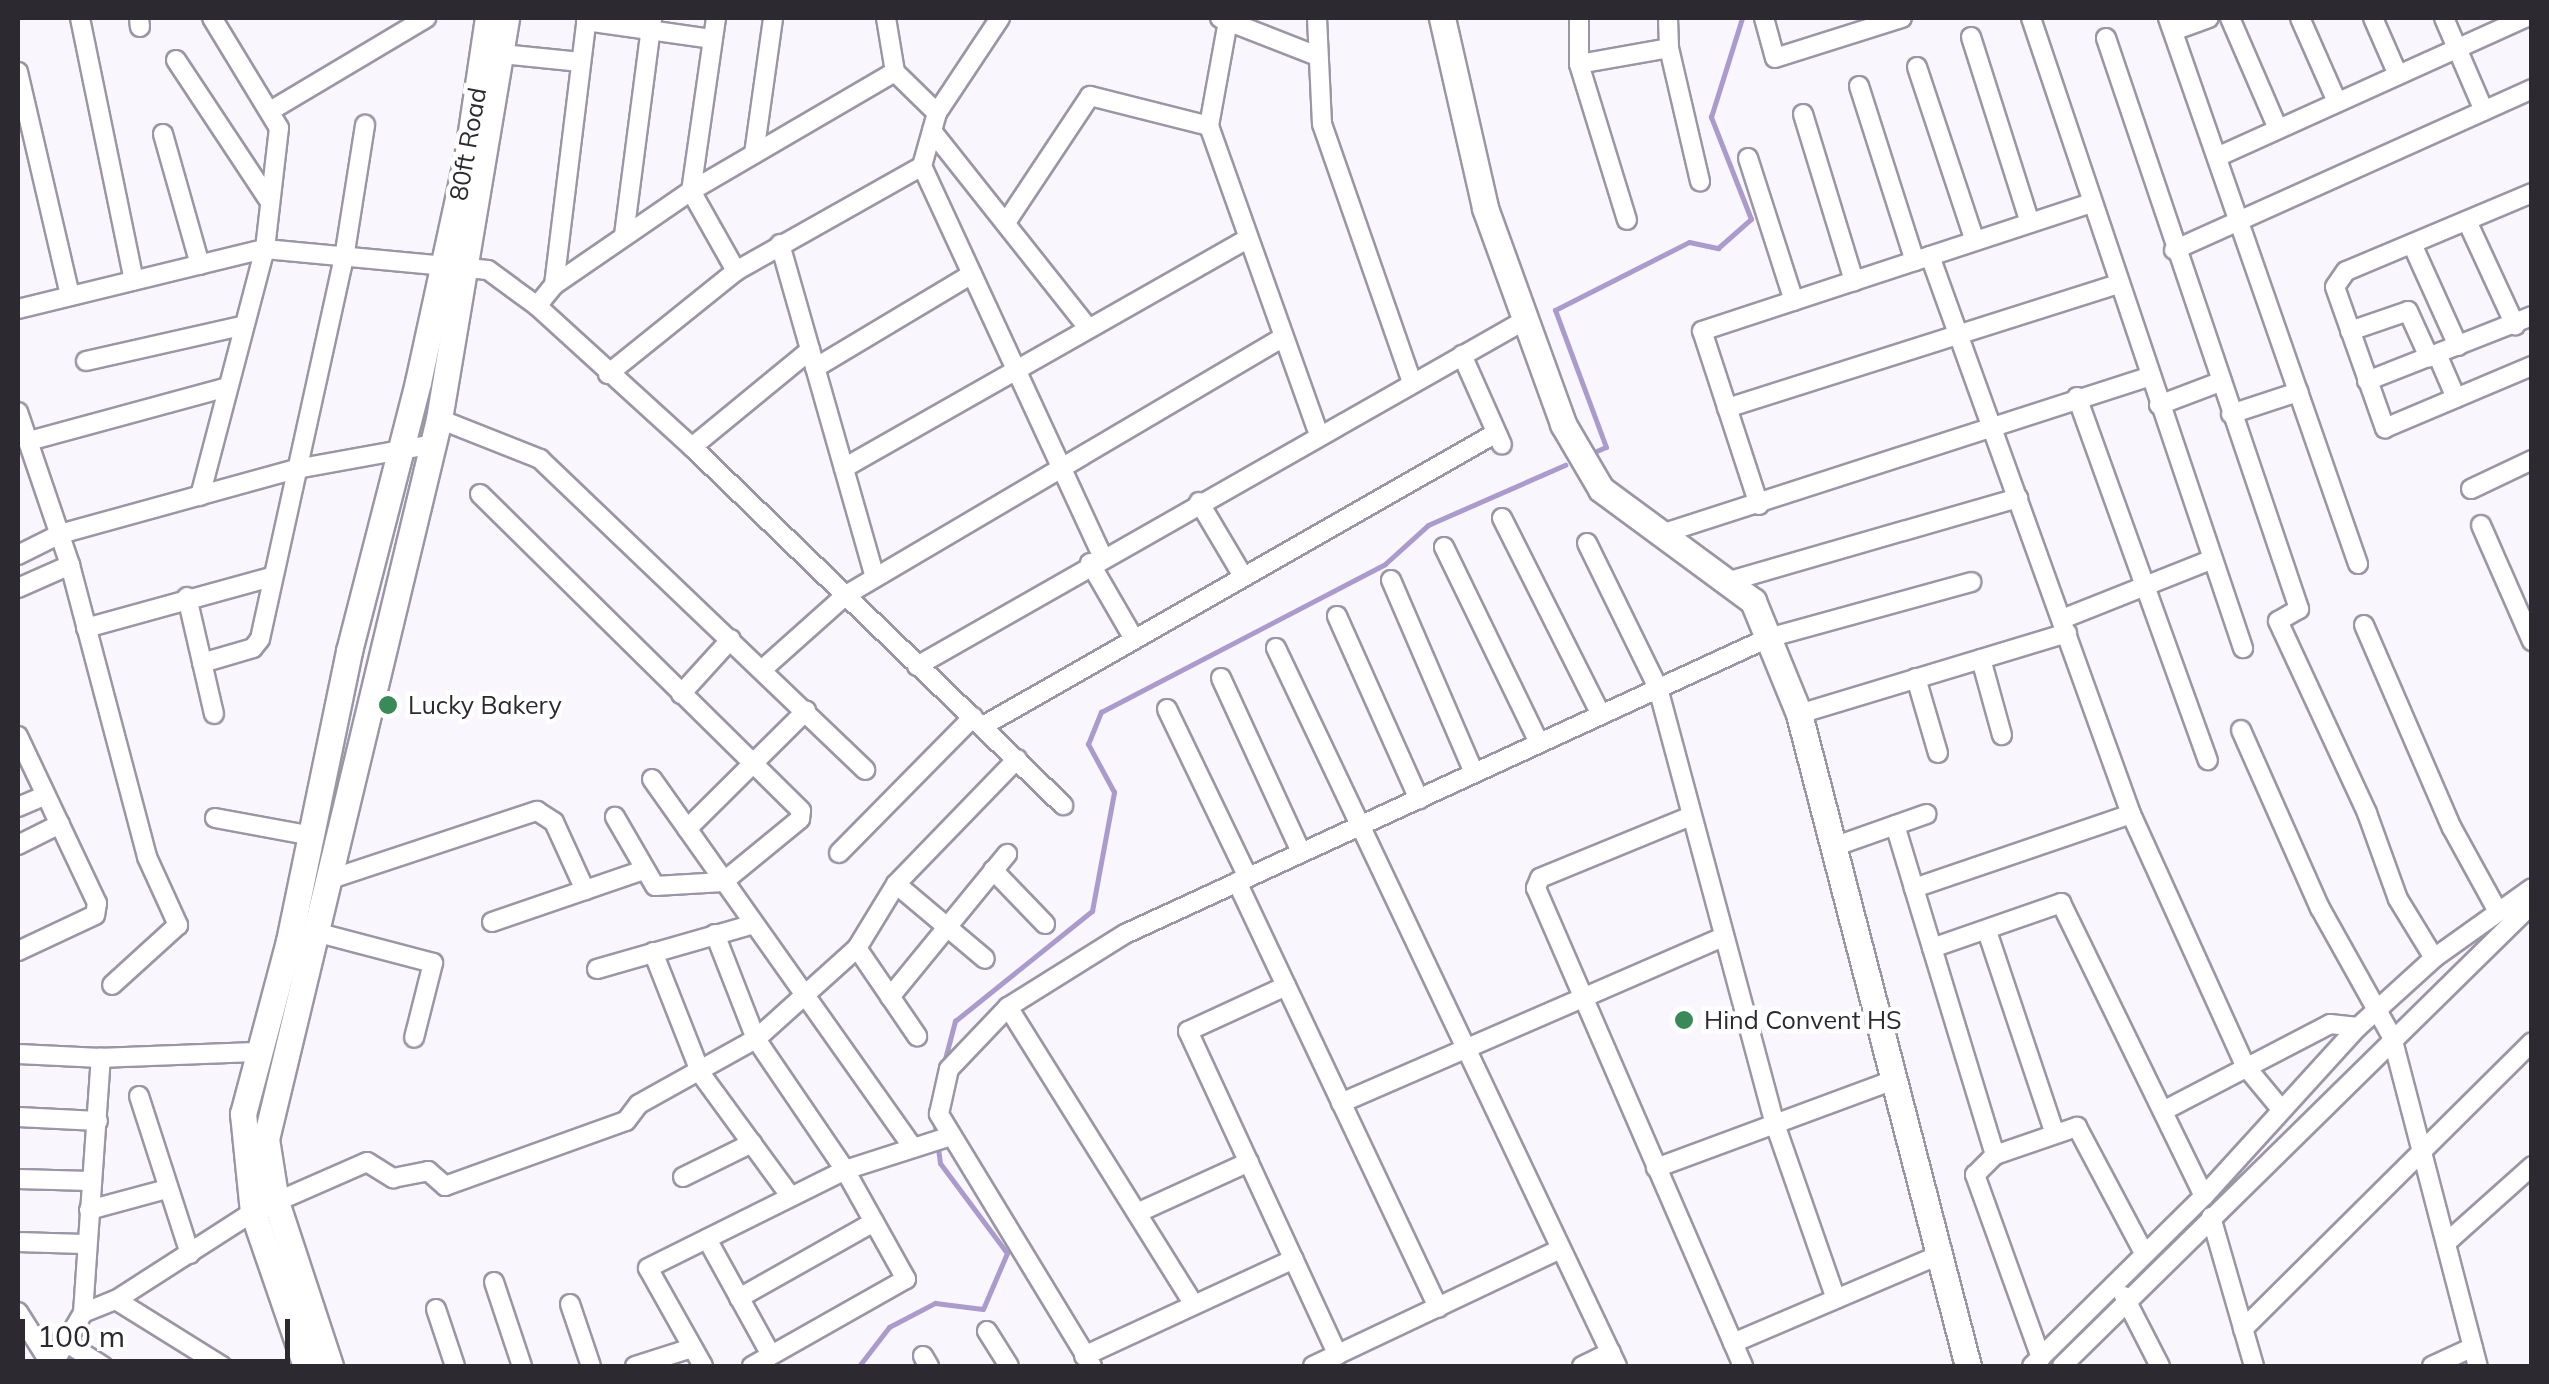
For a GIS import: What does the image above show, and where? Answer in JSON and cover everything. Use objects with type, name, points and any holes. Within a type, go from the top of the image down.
[{"type":"main road","name":"80ft Road","points":[[454,272],[488,18]]},
{"type":"main road","points":[[330,1366],[264,1207],[240,1136],[313,836],[349,652],[402,447],[454,272],[502,54],[506,18]]},
{"type":"main road","points":[[1442,18],[1486,208],[1562,424],[1600,489],[1730,580],[1753,601],[1798,714],[1836,846],[1968,1366]]},
{"type":"main road","points":[[306,1366],[264,1207],[266,1139],[334,878],[436,432],[454,272]]},
{"type":"main road","points":[[304,874],[334,878]]},
{"type":"street","points":[[80,18],[134,280]]},
{"type":"street","points":[[200,496],[241,326],[265,249],[279,128],[212,18]]},
{"type":"street","points":[[270,110],[426,18]]},
{"type":"street","points":[[716,18],[691,190],[736,271]]},
{"type":"street","points":[[754,154],[773,18]]},
{"type":"street","points":[[886,18],[895,72],[1088,328]]},
{"type":"street","points":[[1000,18],[934,122],[922,166],[1061,467],[1096,559],[1134,640]]},
{"type":"street","points":[[1317,18],[1322,124],[1412,383]]},
{"type":"street","points":[[1579,18],[1579,64],[1627,220]]},
{"type":"street","points":[[1668,18],[1669,48],[1700,182]]},
{"type":"street","points":[[1764,18],[1776,58],[1892,19]]},
{"type":"street","points":[[2031,18],[2244,648]]},
{"type":"street","points":[[2208,18],[2171,24],[2358,564]]},
{"type":"street","points":[[2230,18],[2278,129]]},
{"type":"street","points":[[2300,18],[2337,102]]},
{"type":"street","points":[[2374,18],[2398,75]]},
{"type":"street","points":[[2444,18],[2484,111]]},
{"type":"street","points":[[2217,157],[2521,18]]},
{"type":"street","points":[[554,284],[587,19],[651,24],[713,39]]},
{"type":"street","points":[[1317,56],[1224,19],[1209,126],[1246,240],[1319,435]]},
{"type":"street","points":[[624,235],[651,24]]},
{"type":"street","points":[[1970,37],[2030,223]]},
{"type":"street","points":[[2106,38],[2174,250],[2299,609],[2278,621],[2367,813],[2398,899],[2434,958]]},
{"type":"street","points":[[1579,64],[1669,48]]},
{"type":"street","points":[[502,54],[581,62]]},
{"type":"street","points":[[176,60],[268,200]]},
{"type":"street","points":[[1917,67],[1975,241]]},
{"type":"street","points":[[18,72],[70,296]]},
{"type":"street","points":[[537,306],[554,284],[691,190],[895,72]]},
{"type":"street","points":[[1859,86],[1922,258],[1958,335],[2131,814],[2246,1067],[2281,1109]]},
{"type":"street","points":[[2174,250],[2532,90]]},
{"type":"street","points":[[1007,220],[1090,96],[1209,126]]},
{"type":"street","points":[[1803,114],[1854,280]]},
{"type":"street","points":[[202,663],[253,648],[344,258],[365,125]]},
{"type":"street","points":[[163,134],[200,265]]},
{"type":"street","points":[[1748,158],[1794,300]]},
{"type":"street","points":[[608,374],[736,271],[922,166]]},
{"type":"street","points":[[2532,193],[2336,279],[2385,428],[2532,366]]},
{"type":"street","points":[[1759,505],[1702,331],[2091,203]]},
{"type":"street","points":[[2367,381],[2524,320],[2466,221]]},
{"type":"street","points":[[844,468],[1246,240]]},
{"type":"street","points":[[780,244],[875,577]]},
{"type":"street","points":[[2412,244],[2458,346]]},
{"type":"street","points":[[18,309],[265,249],[454,272],[488,270],[537,306],[692,447],[1063,805]]},
{"type":"street","points":[[692,447],[813,358],[972,274]]},
{"type":"street","points":[[1727,408],[2118,284]]},
{"type":"street","points":[[2350,331],[2408,312],[2456,398]]},
{"type":"street","points":[[917,666],[1096,559],[1525,320]]},
{"type":"street","points":[[86,361],[241,326]]},
{"type":"street","points":[[764,668],[846,595],[1282,338]]},
{"type":"street","points":[[838,853],[978,722],[1499,439],[1462,355]]},
{"type":"street","points":[[1661,534],[2150,376]]},
{"type":"street","points":[[2160,406],[2220,382]]},
{"type":"street","points":[[29,441],[228,388]]},
{"type":"street","points":[[2232,414],[2298,392]]},
{"type":"street","points":[[2077,397],[2208,760]]},
{"type":"street","points":[[18,412],[70,565],[147,857],[178,926],[112,984]]},
{"type":"street","points":[[18,554],[60,534],[296,470],[402,447],[436,432],[540,459],[764,668],[865,770]]},
{"type":"street","points":[[2470,489],[2532,460]]},
{"type":"street","points":[[480,494],[756,762],[799,806],[800,820],[723,882],[654,886],[615,817]]},
{"type":"street","points":[[1730,580],[2018,498]]},
{"type":"street","points":[[1199,502],[1243,576]]},
{"type":"street","points":[[1502,518],[1601,716]]},
{"type":"street","points":[[2481,525],[2532,641]]},
{"type":"street","points":[[1586,543],[1658,688],[1774,1124],[1836,1299]]},
{"type":"street","points":[[1444,547],[1540,743]]},
{"type":"street","points":[[1798,714],[1981,659],[2212,559]]},
{"type":"street","points":[[18,588],[70,565]]},
{"type":"street","points":[[86,628],[270,577]]},
{"type":"street","points":[[1390,580],[1474,773]]},
{"type":"street","points":[[1294,1259],[1088,1361],[947,1138],[940,1114],[948,1069],[1008,1006],[1125,934],[1768,638],[1970,582]]},
{"type":"street","points":[[187,598],[214,714]]},
{"type":"street","points":[[1337,616],[1419,799]]},
{"type":"street","points":[[2364,625],[2452,828],[2497,910]]},
{"type":"street","points":[[682,694],[731,639]]},
{"type":"street","points":[[1276,648],[1614,1359],[1582,1366]]},
{"type":"street","points":[[1981,659],[2002,736]]},
{"type":"street","points":[[1221,678],[1301,852]]},
{"type":"street","points":[[1916,678],[1938,753]]},
{"type":"street","points":[[1167,708],[1286,986],[1438,1308]]},
{"type":"street","points":[[687,829],[806,712]]},
{"type":"street","points":[[2241,730],[2320,908],[2392,1037],[2478,1366]]},
{"type":"street","points":[[18,736],[97,903],[96,916],[18,951]]},
{"type":"street","points":[[52,1366],[62,1340],[83,1314],[116,1300],[264,1207],[368,1162],[392,1178],[428,1171],[445,1186],[626,1122],[639,1104],[701,1074],[756,1039],[857,948],[896,884],[1017,760]]},
{"type":"street","points":[[652,780],[914,1147]]},
{"type":"street","points":[[18,807],[46,795]]},
{"type":"street","points":[[334,878],[537,811],[554,822],[585,890]]},
{"type":"street","points":[[1836,846],[1928,814]]},
{"type":"street","points":[[1914,888],[2131,814]]},
{"type":"street","points":[[1691,816],[1540,878],[1536,888],[1743,1366]]},
{"type":"street","points":[[214,818],[313,836]]},
{"type":"street","points":[[18,844],[60,824]]},
{"type":"street","points":[[1895,825],[1995,1155]]},
{"type":"street","points":[[890,996],[1007,854]]},
{"type":"street","points":[[492,922],[644,870]]},
{"type":"street","points":[[993,870],[1045,924]]},
{"type":"street","points":[[896,884],[984,958]]},
{"type":"street","points":[[2143,1251],[2083,1132],[2071,1125],[1995,1155],[1975,1175],[2036,1362],[2143,1251],[2204,1196],[2358,1027],[2434,958],[2532,888]]},
{"type":"street","points":[[1932,948],[2062,903],[2204,1196]]},
{"type":"street","points":[[2062,1366],[2392,1037],[2532,904]]},
{"type":"street","points":[[596,969],[754,924]]},
{"type":"street","points":[[1987,931],[2054,1131]]},
{"type":"street","points":[[319,933],[432,963],[414,1038]]},
{"type":"street","points":[[715,934],[756,1039],[845,1170],[906,1279],[752,1366]]},
{"type":"street","points":[[1341,1103],[1723,937]]},
{"type":"street","points":[[857,948],[917,1036]]},
{"type":"street","points":[[653,952],[701,1074],[791,1196]]},
{"type":"street","points":[[1286,986],[1188,1031],[1338,1355]]},
{"type":"street","points":[[1008,1006],[1194,1306]]},
{"type":"street","points":[[2162,1111],[2330,1024],[2358,1027]]},
{"type":"street","points":[[2243,1330],[2532,1042]]},
{"type":"street","points":[[18,1054],[101,1058],[259,1052]]},
{"type":"street","points":[[83,1314],[83,1244],[98,1121],[101,1058]]},
{"type":"street","points":[[1656,1168],[1896,1079]]},
{"type":"street","points":[[139,1096],[190,1254]]},
{"type":"street","points":[[18,1116],[98,1121]]},
{"type":"street","points":[[703,1366],[648,1268],[845,1170],[947,1138]]},
{"type":"street","points":[[683,1177],[752,1143]]},
{"type":"street","points":[[1136,1213],[1249,1162]]},
{"type":"street","points":[[2446,1243],[2532,1166]]},
{"type":"street","points":[[18,1178],[90,1182]]},
{"type":"street","points":[[89,1210],[167,1189]]},
{"type":"street","points":[[2211,1217],[2254,1366]]},
{"type":"street","points":[[739,1298],[874,1222]]},
{"type":"street","points":[[706,1239],[771,1355]]},
{"type":"street","points":[[18,1242],[83,1244]]},
{"type":"street","points":[[1313,1366],[1561,1249]]},
{"type":"street","points":[[1733,1343],[1939,1256]]},
{"type":"street","points":[[2117,1278],[2160,1366]]},
{"type":"street","points":[[494,1282],[522,1366]]},
{"type":"street","points":[[116,1300],[222,1366]]},
{"type":"street","points":[[570,1304],[591,1366]]},
{"type":"street","points":[[436,1309],[454,1366]]},
{"type":"street","points":[[21,1325],[52,1366]]},
{"type":"street","points":[[987,1331],[1010,1366]]},
{"type":"street","points":[[62,1340],[103,1366]]},
{"type":"street","points":[[636,1366],[692,1348]]},
{"type":"street","points":[[2432,1366],[2473,1348]]},
{"type":"waterway","points":[[1590,454],[1606,447],[1555,310],[1689,242],[1718,248],[1751,219],[1711,117],[1742,18]]},
{"type":"waterway","points":[[935,1097],[955,1021],[1092,911],[1114,792],[1088,744],[1101,712],[1385,564],[1428,525],[1565,465]]},
{"type":"waterway","points":[[859,1366],[889,1327],[935,1303],[983,1309],[1007,1253],[940,1163],[934,1118]]},
{"type":"place","name":"Lucky Bakery","points":[[388,705]]},
{"type":"place","name":"Hind Convent HS","points":[[1684,1020]]}]
